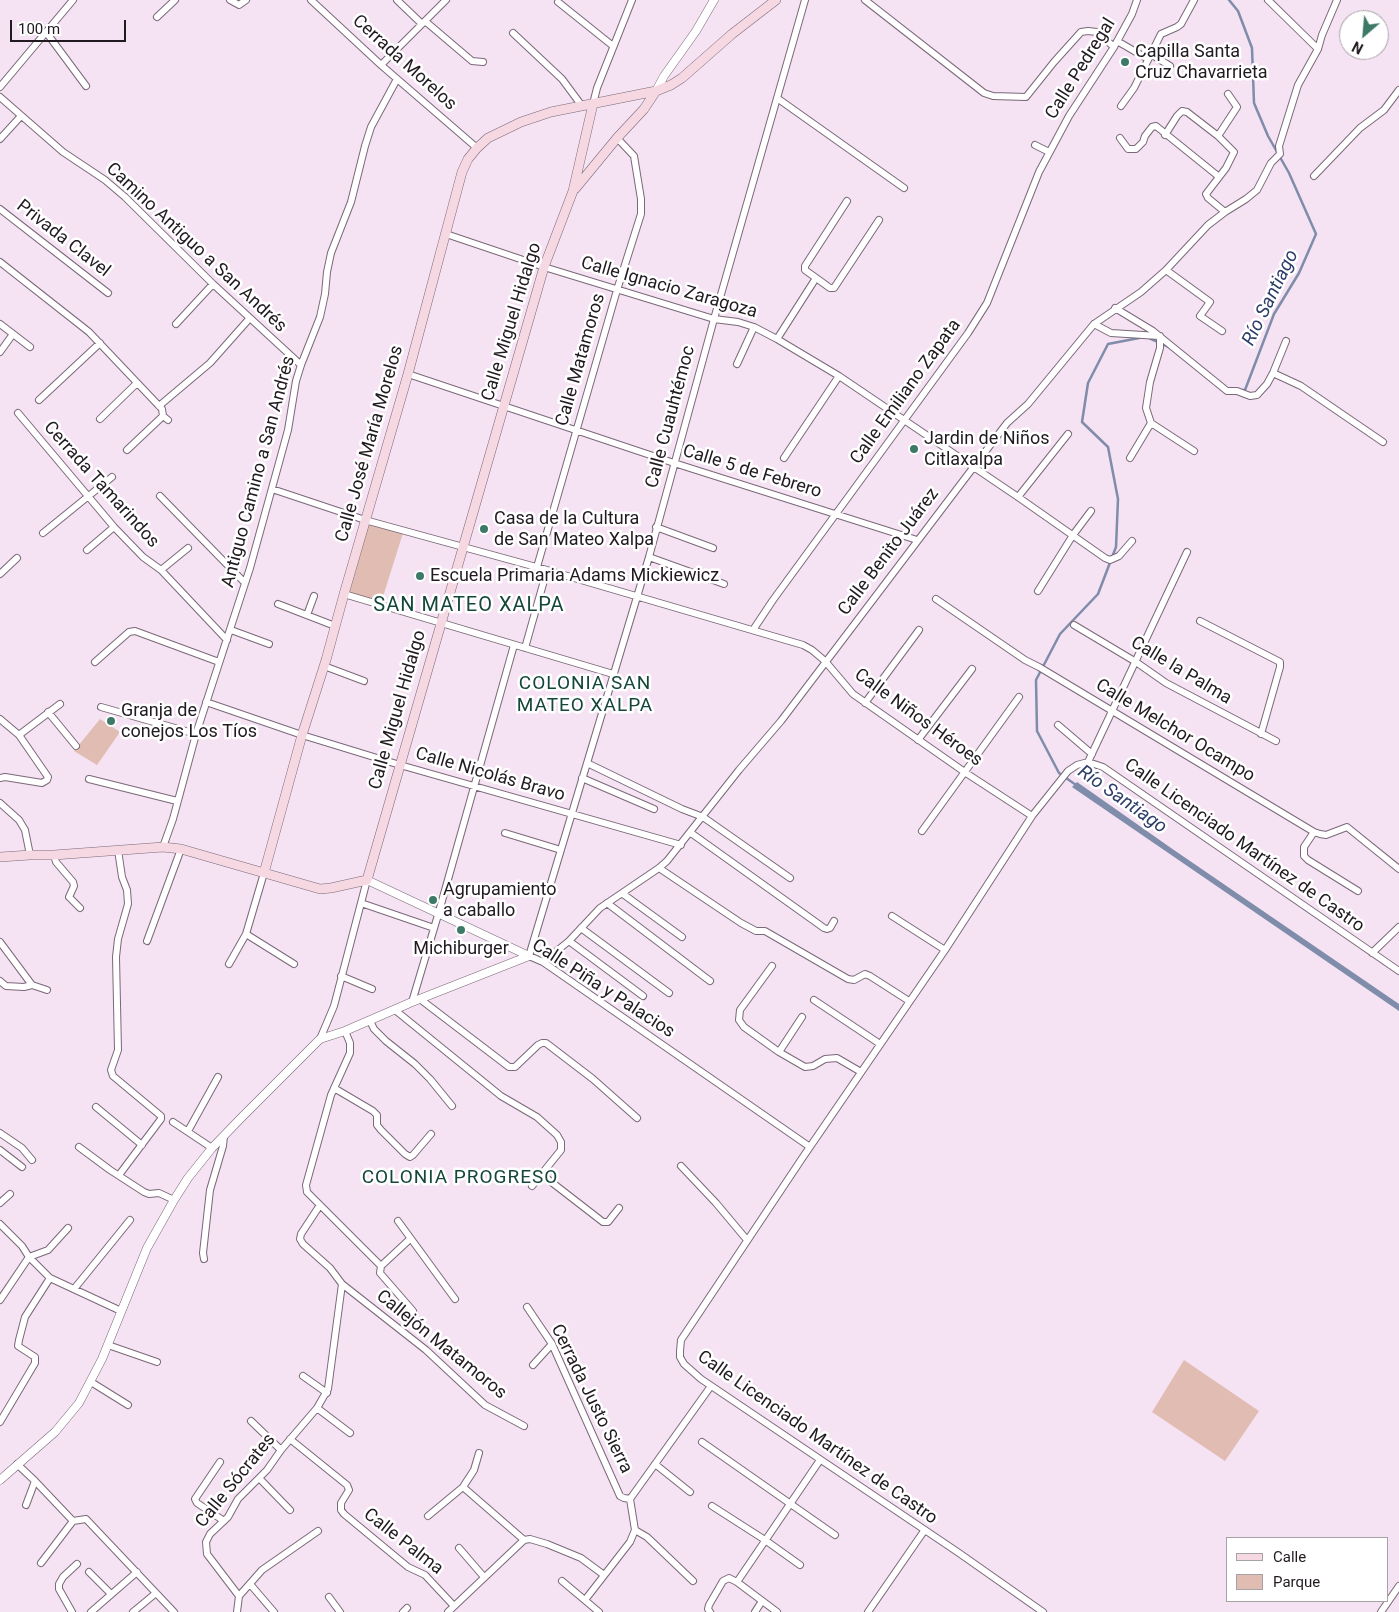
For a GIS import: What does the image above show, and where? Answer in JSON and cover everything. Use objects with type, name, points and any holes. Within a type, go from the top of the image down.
[{"type":"main road","name":"Calle José María Morelos","points":[[264,873],[302,735],[324,666],[408,374],[462,172],[468,159],[477,148],[494,135],[521,122],[550,112],[656,90],[671,85],[776,0]]},
{"type":"main road","name":"Calle Miguel Hidalgo","points":[[573,191],[644,109],[656,90]]},
{"type":"main road","name":"Calle Miguel Hidalgo","points":[[367,880],[544,268],[573,191],[593,104]]},
{"type":"main road","points":[[0,857],[163,847],[181,849],[320,889],[367,880]]},
{"type":"street","points":[[0,87],[73,0]]},
{"type":"street","points":[[157,18],[174,0]]},
{"type":"street","points":[[230,0],[238,5],[246,0]]},
{"type":"street","name":"Cerrada Morelos","points":[[311,0],[381,65],[477,148]]},
{"type":"street","points":[[396,0],[472,61],[483,62]]},
{"type":"street","points":[[381,65],[446,0]]},
{"type":"street","points":[[593,104],[597,88],[632,0]]},
{"type":"street","points":[[656,90],[696,31],[714,0]]},
{"type":"street","name":"Calle Cuauhtémoc","points":[[529,956],[649,556],[805,0]]},
{"type":"street","points":[[865,0],[984,93],[993,96],[1026,97],[1081,32],[1088,30],[1097,32],[1116,44],[1150,56],[1170,66]]},
{"type":"street","name":"Calle Pedregal","points":[[1049,152],[1069,116],[1116,44],[1132,14],[1137,0]]},
{"type":"street","points":[[1121,106],[1134,88],[1161,34],[1182,24],[1194,0]]},
{"type":"street","points":[[1268,0],[1318,49]]},
{"type":"street","name":"Calle Benito Juárez","points":[[542,962],[569,941],[607,903],[659,868],[681,845],[739,770],[781,720],[1007,423],[1028,404],[1094,324],[1115,308],[1134,297],[1166,270],[1208,225],[1257,190],[1275,158],[1298,84],[1318,49],[1337,0]]},
{"type":"street","points":[[558,2],[613,46]]},
{"type":"street","points":[[46,32],[86,86]]},
{"type":"street","points":[[513,33],[562,79],[582,106]]},
{"type":"street","name":"Antiguo Camino a San Andrés","points":[[163,847],[206,702],[246,582],[288,430],[296,381],[320,317],[326,294],[327,272],[331,253],[351,202],[368,136],[380,108],[397,79]]},
{"type":"street","points":[[1314,176],[1360,128],[1384,110],[1399,90]]},
{"type":"street","points":[[1218,136],[1237,107],[1228,94]]},
{"type":"street","name":"Camino Antiguo a San Andrés","points":[[0,97],[63,152],[105,180],[125,197],[212,284],[301,365]]},
{"type":"street","points":[[778,98],[904,188]]},
{"type":"street","points":[[1165,135],[1182,111],[1187,112],[1218,136],[1234,152],[1226,168],[1206,194],[1208,198],[1225,212]]},
{"type":"street","points":[[0,139],[21,116]]},
{"type":"street","points":[[1120,138],[1128,149],[1132,150],[1139,147],[1152,127],[1160,129],[1165,135],[1218,176]]},
{"type":"street","name":"Calle Matamoros","points":[[536,567],[641,214],[642,206],[634,156],[617,138]]},
{"type":"street","points":[[1035,145],[1049,152]]},
{"type":"street","name":"Calle Emiliano Zapata","points":[[753,630],[968,333],[987,303],[1039,172],[1049,152]]},
{"type":"street","points":[[847,201],[805,270],[830,288],[834,288],[879,220]]},
{"type":"street","name":"Privada Clavel","points":[[0,209],[108,293]]},
{"type":"street","name":"Calle Ignacio Zaragoza","points":[[446,234],[544,268],[714,319],[738,322],[754,327],[839,376],[1018,496],[1105,558],[1110,560],[1118,556],[1132,541]]},
{"type":"street","points":[[0,262],[89,332],[159,406],[166,418],[127,450]]},
{"type":"street","points":[[1166,270],[1210,302],[1200,316],[1222,331]]},
{"type":"street","points":[[777,339],[816,278]]},
{"type":"street","points":[[176,324],[212,284]]},
{"type":"street","points":[[1115,308],[1160,338],[1227,391],[1237,391],[1250,396],[1262,392],[1273,373],[1286,341]]},
{"type":"street","points":[[159,406],[210,363],[249,319]]},
{"type":"street","points":[[0,324],[30,347]]},
{"type":"street","points":[[1094,324],[1111,333],[1160,338]]},
{"type":"street","points":[[737,364],[754,327]]},
{"type":"street","points":[[0,352],[13,334]]},
{"type":"street","points":[[1160,338],[1160,348],[1150,382],[1146,408],[1151,422],[1194,451]]},
{"type":"street","points":[[39,400],[100,343]]},
{"type":"street","points":[[1273,373],[1301,386],[1383,442]]},
{"type":"street","name":"Calle 5 de Febrero","points":[[408,374],[674,463],[917,540]]},
{"type":"street","points":[[784,458],[839,376]]},
{"type":"street","points":[[100,419],[137,383]]},
{"type":"street","name":"Cerrada Tamarindos","points":[[18,413],[114,528],[143,557],[161,570],[227,640]]},
{"type":"street","points":[[1130,458],[1151,422]]},
{"type":"street","points":[[1018,496],[1068,434]]},
{"type":"street","points":[[43,533],[112,477]]},
{"type":"street","name":"Calle Niños Héroes","points":[[272,489],[365,520],[547,570],[803,645],[825,661],[853,694],[865,703],[1032,816]]},
{"type":"street","points":[[160,496],[246,582]]},
{"type":"street","points":[[1038,591],[1091,511]]},
{"type":"street","points":[[656,527],[713,548]]},
{"type":"street","points":[[87,550],[114,528]]},
{"type":"street","points":[[161,570],[188,548]]},
{"type":"street","points":[[1088,762],[1187,552]]},
{"type":"street","points":[[649,556],[724,584]]},
{"type":"street","points":[[0,574],[17,558]]},
{"type":"street","points":[[525,648],[547,570]]},
{"type":"street","points":[[344,594],[613,674]]},
{"type":"street","points":[[307,616],[314,596]]},
{"type":"street","name":"Calle Melchor Ocampo","points":[[936,599],[1012,652],[1314,832]]},
{"type":"street","points":[[278,604],[335,626]]},
{"type":"street","points":[[1200,622],[1280,662],[1261,734]]},
{"type":"street","name":"Calle la Palma","points":[[1074,625],[1136,662],[1166,683],[1276,741]]},
{"type":"street","points":[[231,630],[269,644]]},
{"type":"street","points":[[865,703],[919,630]]},
{"type":"street","points":[[95,662],[129,632],[135,632],[219,662]]},
{"type":"street","points":[[412,1002],[514,645]]},
{"type":"street","points":[[324,666],[364,681]]},
{"type":"street","points":[[918,740],[972,669]]},
{"type":"street","points":[[922,832],[1019,697]]},
{"type":"street","name":"Calle Nicolás Bravo","points":[[206,702],[400,766],[681,845]]},
{"type":"street","points":[[19,735],[60,704]]},
{"type":"street","points":[[101,707],[196,734]]},
{"type":"street","points":[[48,712],[76,746]]},
{"type":"street","points":[[0,720],[19,735],[48,776],[47,780],[42,783],[5,777],[0,778]]},
{"type":"street","points":[[1058,725],[1092,754]]},
{"type":"street","name":"Calle Licenciado Martínez de Castro","points":[[1043,1612],[711,1386],[684,1364],[680,1357],[682,1340],[1032,816],[1068,771],[1077,765],[1088,762],[1103,766],[1399,971]]},
{"type":"street","points":[[587,763],[697,816],[703,816],[790,878]]},
{"type":"street","points":[[582,778],[654,809]]},
{"type":"street","points":[[89,779],[177,801]]},
{"type":"street","points":[[0,802],[19,820],[25,830],[30,855]]},
{"type":"street","points":[[1358,891],[1304,856],[1304,847],[1314,832],[1326,835],[1347,828],[1399,869]]},
{"type":"street","points":[[505,833],[561,850]]},
{"type":"street","points":[[691,833],[824,928],[830,928],[834,921]]},
{"type":"street","points":[[147,941],[181,849]]},
{"type":"street","points":[[118,850],[122,877],[127,890],[128,904],[118,940],[116,957],[118,1050],[111,1070],[113,1076],[161,1116],[162,1119],[119,1175]]},
{"type":"street","points":[[54,855],[56,862],[73,882],[74,886],[69,897],[80,908]]},
{"type":"street","points":[[659,868],[756,931],[766,931],[848,979],[854,980],[865,974],[870,976],[909,1001]]},
{"type":"street","points":[[229,964],[246,934],[264,873]]},
{"type":"street","name":"Calle Miguel Hidalgo","points":[[320,1039],[334,1006],[340,976],[367,880]]},
{"type":"street","name":"Calle Piña y Palacios","points":[[367,880],[438,915],[542,962],[810,1147]]},
{"type":"street","points":[[623,894],[682,937]]},
{"type":"street","points":[[361,903],[434,928]]},
{"type":"street","points":[[607,903],[710,981]]},
{"type":"street","points":[[892,916],[944,950]]},
{"type":"street","points":[[1372,953],[1399,927]]},
{"type":"street","points":[[581,928],[669,994]]},
{"type":"street","points":[[246,934],[294,964]]},
{"type":"street","points":[[569,941],[644,996]]},
{"type":"street","points":[[0,942],[32,985]]},
{"type":"street","points":[[0,1480],[55,1432],[78,1403],[91,1382],[108,1346],[147,1248],[188,1178],[212,1148],[320,1039],[345,1031],[412,1002],[529,956]]},
{"type":"street","points":[[772,966],[740,1010],[739,1020],[744,1027],[779,1052],[805,1067],[813,1066],[825,1059],[836,1058],[861,1072]]},
{"type":"street","points":[[340,976],[372,989]]},
{"type":"street","points":[[0,981],[6,986],[24,987],[32,985],[47,990]]},
{"type":"street","points":[[420,999],[509,1067],[515,1067],[538,1045],[546,1043],[593,1079],[637,1118]]},
{"type":"street","points":[[814,1000],[880,1044]]},
{"type":"street","points":[[395,1010],[500,1096],[537,1117],[557,1135],[561,1142],[561,1150],[532,1186]]},
{"type":"street","points":[[779,1052],[802,1017]]},
{"type":"street","points":[[370,1021],[374,1029],[386,1041],[415,1064],[430,1079],[452,1106]]},
{"type":"street","points":[[345,1031],[350,1043],[350,1052],[334,1088],[306,1185],[307,1192],[381,1266]]},
{"type":"street","points":[[188,1131],[218,1077]]},
{"type":"street","points":[[334,1088],[373,1111],[377,1115],[377,1125],[381,1130],[410,1157],[431,1134]]},
{"type":"street","points":[[96,1107],[142,1145]]},
{"type":"street","points":[[173,1122],[212,1148]]},
{"type":"street","points":[[0,1133],[22,1148],[32,1160]]},
{"type":"street","points":[[204,1259],[203,1253],[210,1190],[223,1146],[224,1136]]},
{"type":"street","points":[[79,1147],[148,1194],[159,1193],[174,1200]]},
{"type":"street","points":[[0,1150],[22,1168]]},
{"type":"street","points":[[681,1166],[747,1240]]},
{"type":"street","points":[[541,1174],[603,1222],[608,1222],[620,1208]]},
{"type":"street","points":[[0,1203],[10,1194]]},
{"type":"street","name":"Callejón Matamoros","points":[[320,1204],[301,1234],[302,1244],[330,1268],[342,1284],[426,1350],[485,1405],[524,1426]]},
{"type":"street","points":[[74,1290],[130,1220]]},
{"type":"street","points":[[398,1221],[455,1299]]},
{"type":"street","points":[[0,1224],[50,1278],[121,1311]]},
{"type":"street","points":[[1,1295],[29,1257],[48,1250],[68,1228]]},
{"type":"street","points":[[410,1239],[381,1266],[380,1272],[413,1311]]},
{"type":"street","points":[[0,1422],[35,1363],[35,1357],[18,1346],[18,1340],[24,1316],[50,1278]]},
{"type":"street","points":[[304,1376],[326,1393],[342,1284]]},
{"type":"street","name":"Cerrada Justo Sierra","points":[[527,1307],[552,1344],[620,1496],[630,1499]]},
{"type":"street","points":[[533,1365],[552,1344]]},
{"type":"street","points":[[108,1346],[157,1362]]},
{"type":"street","points":[[91,1382],[128,1405]]},
{"type":"street","points":[[585,1600],[630,1542],[635,1530],[630,1499],[711,1386]]},
{"type":"street","name":"Calle Sócrates","points":[[239,1596],[207,1554],[206,1542],[210,1534],[224,1521],[238,1499],[260,1479],[281,1450],[317,1408],[326,1393]]},
{"type":"street","points":[[317,1408],[350,1433]]},
{"type":"street","points":[[251,1422],[281,1450]]},
{"type":"street","name":"Calle Palma","points":[[290,1439],[347,1485],[349,1490],[341,1503],[341,1510],[344,1514],[408,1567],[424,1575],[454,1606]]},
{"type":"street","points":[[702,1442],[835,1534]]},
{"type":"street","points":[[428,1516],[463,1487],[474,1470],[479,1453]]},
{"type":"street","points":[[737,1582],[820,1460]]},
{"type":"street","points":[[220,1462],[195,1499],[224,1521]]},
{"type":"street","points":[[18,1464],[72,1521]]},
{"type":"street","points":[[655,1464],[690,1492]]},
{"type":"street","points":[[260,1479],[290,1510]]},
{"type":"street","points":[[26,1505],[35,1481]]},
{"type":"street","points":[[463,1487],[524,1540]]},
{"type":"street","points":[[712,1506],[800,1565]]},
{"type":"street","points":[[41,1563],[72,1521],[86,1519],[174,1612]]},
{"type":"street","points":[[635,1530],[647,1537],[692,1581]]},
{"type":"street","points":[[238,1612],[239,1596],[262,1570],[318,1531]]},
{"type":"street","points":[[868,1612],[924,1531]]},
{"type":"street","points":[[449,1612],[524,1540],[530,1539],[547,1544],[581,1558],[604,1576]]},
{"type":"street","points":[[459,1548],[484,1577]]},
{"type":"street","points":[[72,1612],[59,1589],[59,1584],[62,1577],[77,1564]]},
{"type":"street","points":[[90,1572],[110,1594]]},
{"type":"street","points":[[90,1612],[137,1572]]},
{"type":"street","points":[[709,1610],[709,1605],[725,1579],[729,1578],[778,1612]]},
{"type":"street","points":[[562,1581],[600,1612]]},
{"type":"street","points":[[250,1584],[274,1612]]},
{"type":"street","points":[[1389,1600],[1399,1586]]},
{"type":"street","points":[[133,1612],[156,1593]]},
{"type":"street","points":[[329,1596],[340,1612]]},
{"type":"street","points":[[755,1612],[762,1601]]},
{"type":"green space","points":[[369,522],[403,533],[381,603],[348,593]]},
{"type":"green space","points":[[100,719],[120,732],[97,765],[74,751]]},
{"type":"green space","points":[[1184,1360],[1259,1411],[1225,1461],[1152,1412]]},
{"type":"water","points":[[1077,782],[1399,1004],[1399,1011],[1072,787]]},
{"type":"waterway","name":"Río Santiago","points":[[1229,0],[1238,11],[1252,48],[1254,103],[1268,136],[1289,173],[1316,234],[1299,273],[1274,314],[1245,390],[1243,390]]},
{"type":"waterway","name":"Río Santiago","points":[[1076,785],[1059,773],[1037,731],[1036,680],[1060,634],[1098,594],[1116,547],[1118,499],[1108,447],[1082,422],[1088,383],[1108,344],[1139,338]]},
{"type":"waterway","name":"Río Santiago","points":[[1149,338],[1169,347]]},
{"type":"place","name":"Capilla Santa Cruz Chavarrieta","points":[[1125,62]]},
{"type":"place","name":"Jardin de Niños Citlaxalpa","points":[[914,449]]},
{"type":"place","name":"Casa de la Cultura de San Mateo Xalpa","points":[[484,529]]},
{"type":"place","name":"Escuela Primaria Adams Mickiewicz","points":[[420,576]]},
{"type":"place","name":"Granja de conejos Los Tíos","points":[[111,721]]},
{"type":"place","name":"Agrupamiento a caballo","points":[[433,900]]},
{"type":"place","name":"Michiburger","points":[[461,930]]},
{"type":"district","name":"SAN MATEO XALPA","points":[[469,606]]},
{"type":"district","name":"COLONIA SAN MATEO XALPA","points":[[585,695]]},
{"type":"district","name":"COLONIA PROGRESO","points":[[460,1178]]}]
